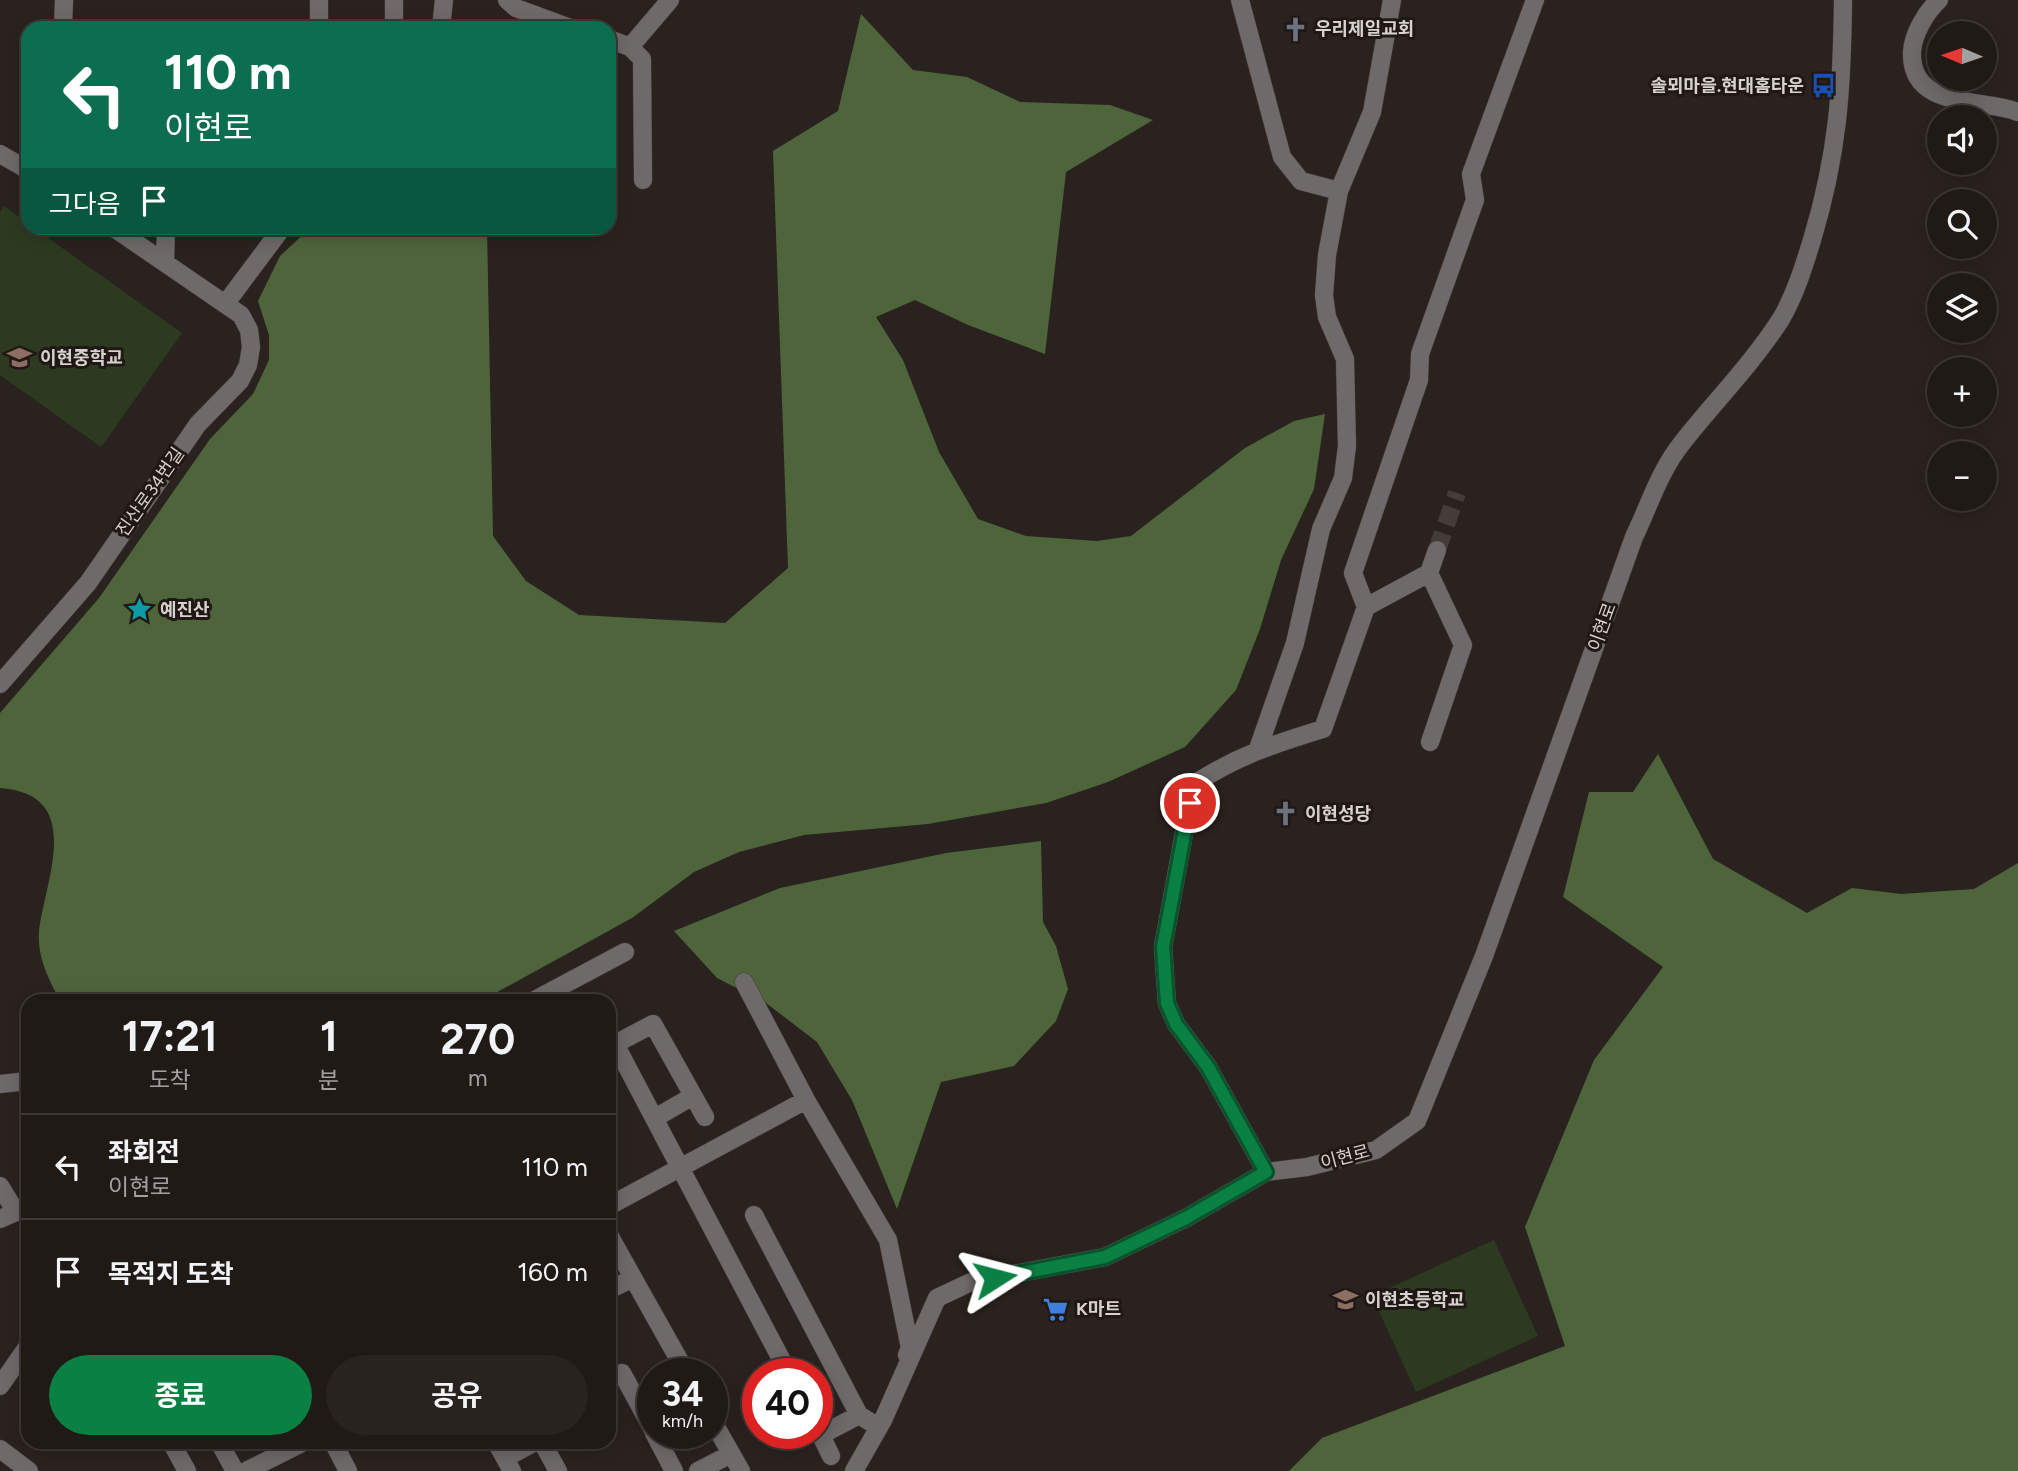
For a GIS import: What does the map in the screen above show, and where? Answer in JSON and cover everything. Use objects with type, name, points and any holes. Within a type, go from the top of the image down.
[{"type":"street","points":[[63,21],[64,0]]},
{"type":"street","points":[[319,0],[319,21]]},
{"type":"street","points":[[394,0],[394,21]]},
{"type":"street","points":[[442,21],[444,0]]},
{"type":"street","points":[[507,0],[516,8],[551,21]]},
{"type":"street","points":[[630,47],[670,0]]},
{"type":"street","points":[[1240,0],[1282,157],[1301,181],[1339,191]]},
{"type":"street","points":[[1258,749],[1295,643],[1321,529],[1343,478],[1347,446],[1345,359],[1327,317],[1324,295],[1330,224],[1339,191],[1372,112],[1392,0]]},
{"type":"street","points":[[1266,1172],[1208,1067],[1176,1024],[1167,1003],[1163,947],[1193,785],[1226,763],[1258,749],[1323,729],[1366,607],[1353,573],[1419,380],[1420,354],[1475,200],[1471,174],[1535,0]]},
{"type":"street","name":"이현로","points":[[854,1471],[883,1420],[937,1298],[971,1282],[1105,1257],[1186,1218],[1266,1172],[1307,1167],[1376,1150],[1417,1121],[1484,956],[1634,537],[1655,488],[1682,443],[1728,390],[1770,335],[1783,315],[1806,261],[1822,209],[1837,142],[1843,0]]},
{"type":"street","points":[[1939,0],[1919,28],[1912,49],[1913,66],[1921,85],[1935,95],[2018,111]]},
{"type":"street","points":[[616,42],[630,47],[642,59],[643,180]]},
{"type":"street","points":[[0,154],[21,166]]},
{"type":"street","name":"진산로34번길","points":[[0,684],[88,583],[198,424],[240,381],[248,366],[251,347],[249,330],[241,315],[126,235]]},
{"type":"street","points":[[165,262],[166,235]]},
{"type":"street","points":[[221,300],[276,235]]},
{"type":"street","points":[[1366,607],[1429,573],[1437,550]]},
{"type":"street","points":[[1429,573],[1463,645],[1430,742]]},
{"type":"street","points":[[546,994],[625,951]]},
{"type":"street","points":[[744,982],[806,1100],[888,1240],[893,1256],[909,1348],[875,1426],[849,1471]]},
{"type":"street","points":[[616,1043],[653,1024],[705,1117]]},
{"type":"street","points":[[616,1046],[781,1358]]},
{"type":"street","points":[[0,1084],[21,1082]]},
{"type":"street","points":[[655,1118],[693,1096]]},
{"type":"street","points":[[616,1202],[806,1100]]},
{"type":"street","points":[[0,1186],[15,1212]]},
{"type":"street","points":[[754,1215],[859,1415],[875,1426]]},
{"type":"street","points":[[616,1247],[678,1358]]},
{"type":"street","points":[[616,1287],[634,1278]]},
{"type":"street","points":[[0,1386],[21,1356]]},
{"type":"street","points":[[622,1373],[637,1401]]},
{"type":"street","points":[[833,1425],[859,1415]]},
{"type":"street","points":[[0,1449],[29,1471]]},
{"type":"street","points":[[175,1449],[187,1471]]},
{"type":"street","points":[[223,1449],[235,1471]]},
{"type":"street","points":[[246,1471],[290,1449]]},
{"type":"street","points":[[337,1449],[348,1471]]},
{"type":"street","points":[[504,1457],[521,1449]]},
{"type":"street","points":[[546,1449],[558,1471]]},
{"type":"street","points":[[663,1449],[674,1471]]},
{"type":"street","points":[[728,1449],[741,1471]]},
{"type":"street","points":[[828,1449],[831,1456]]},
{"type":"street","points":[[698,1471],[731,1454]]},
{"type":"green space","points":[[861,14],[913,70],[967,77],[1020,102],[1110,105],[1153,120],[1066,172],[1045,354],[968,325],[915,300],[876,317],[903,360],[939,452],[978,519],[1026,536],[1097,541],[1131,536],[1245,448],[1294,421],[1325,414],[1314,489],[1281,560],[1260,629],[1236,690],[1185,747],[1108,782],[1046,803],[928,824],[804,835],[739,852],[694,872],[632,918],[494,994],[56,993],[39,947],[39,931],[52,865],[52,822],[43,806],[27,794],[0,788],[0,713],[99,598],[210,439],[253,394],[269,360],[269,335],[258,301],[280,256],[302,235],[487,235],[493,536],[526,581],[579,615],[725,623],[788,568],[773,151],[838,111]]},
{"type":"green space","points":[[4,206],[21,218],[21,235],[44,235],[182,333],[101,447],[0,375],[0,212]]},
{"type":"green space","points":[[1658,754],[1713,859],[1807,913],[1852,888],[1901,894],[1974,889],[2018,863],[2018,1471],[1289,1471],[1322,1438],[1565,1346],[1525,1227],[1594,1060],[1663,967],[1563,897],[1589,792],[1633,792]]},
{"type":"green space","points":[[1041,841],[1043,922],[1056,946],[1068,989],[1056,1021],[1014,1066],[941,1082],[897,1209],[852,1100],[817,1042],[766,1003],[717,978],[674,931],[780,888],[946,853]]},
{"type":"green space","points":[[1494,1240],[1538,1336],[1416,1392],[1372,1296]]},
{"type":"tunnel","points":[[1437,550],[1457,493]]},
{"type":"place","name":"우리제일교회","points":[[1295,29]]},
{"type":"place","name":"솔뫼마을.현대홈타운","points":[[1824,86]]},
{"type":"place","name":"이현중학교","points":[[20,358]]},
{"type":"place","name":"예진산","points":[[140,610]]},
{"type":"place","name":"이현성당","points":[[1285,814]]},
{"type":"place","name":"이현초등학교","points":[[1345,1300]]},
{"type":"place","name":"K마트","points":[[1056,1309]]},
{"type":"route","points":[[995,1278],[1105,1257],[1186,1218],[1266,1172],[1208,1067],[1176,1024],[1167,1003],[1163,947],[1190,803]]}]
